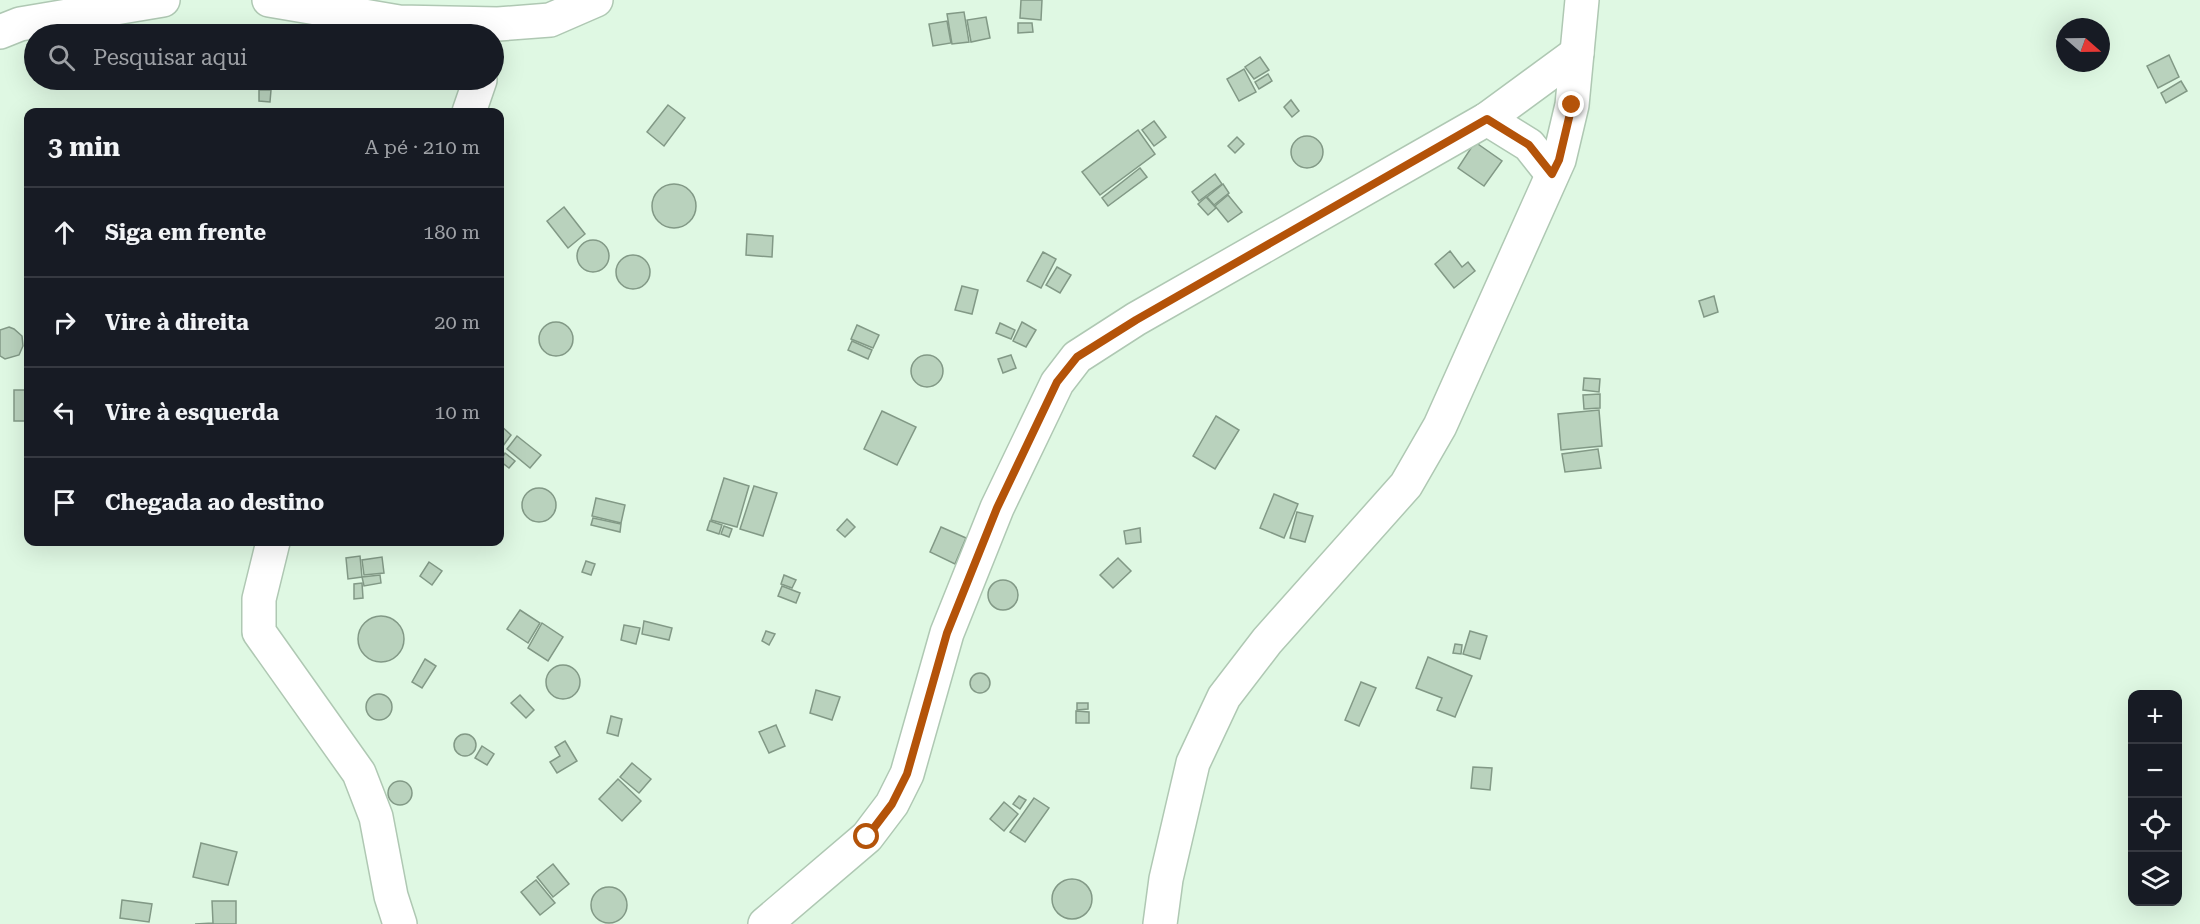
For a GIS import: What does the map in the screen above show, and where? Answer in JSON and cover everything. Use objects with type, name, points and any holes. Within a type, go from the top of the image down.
[{"type":"street","points":[[0,32],[20,24],[163,0]]},
{"type":"street","points":[[269,0],[423,24]]},
{"type":"street","points":[[504,29],[550,20],[596,0]]},
{"type":"street","points":[[1160,924],[1166,879],[1193,763],[1224,697],[1267,641],[1406,485],[1440,426],[1559,160],[1572,105],[1582,0]]},
{"type":"street","points":[[765,924],[867,837],[892,804],[907,774],[947,633],[997,508],[1057,382],[1077,357],[1136,320],[1487,119],[1577,54]]},
{"type":"street","points":[[470,108],[477,90]]},
{"type":"street","points":[[1487,119],[1529,145],[1552,174]]},
{"type":"street","points":[[272,546],[259,599],[259,632],[359,773],[376,817],[391,896],[400,924]]},
{"type":"building","points":[[1021,0],[1042,0],[1041,20],[1020,18]]},
{"type":"building","points":[[964,12],[969,42],[952,44],[947,14]]},
{"type":"building","points":[[986,17],[990,38],[971,42],[967,20]]},
{"type":"building","points":[[947,21],[951,43],[933,46],[929,24]]},
{"type":"building","points":[[1018,23],[1032,23],[1033,32],[1018,33]]},
{"type":"building","points":[[2169,55],[2179,77],[2158,88],[2147,66]]},
{"type":"building","points":[[1260,57],[1269,70],[1254,79],[1245,67]]},
{"type":"building","points":[[1244,69],[1256,92],[1239,101],[1227,79]]},
{"type":"building","points":[[1268,74],[1272,81],[1259,89],[1255,82]]},
{"type":"building","points":[[2181,81],[2187,91],[2166,103],[2161,93]]},
{"type":"building","points":[[259,90],[271,90],[270,102],[259,101]]},
{"type":"building","points":[[1291,100],[1299,111],[1292,117],[1284,107]]},
{"type":"building","points":[[668,105],[685,118],[664,146],[647,132]]},
{"type":"building","points":[[1154,121],[1166,137],[1154,146],[1142,130]]},
{"type":"building","points":[[1138,130],[1155,154],[1100,195],[1082,172]]},
{"type":"building","points":[[1307,136],[1318,141],[1323,152],[1318,163],[1307,168],[1296,163],[1291,152],[1296,141]]},
{"type":"building","points":[[1237,137],[1244,144],[1235,153],[1228,146]]},
{"type":"building","points":[[1475,142],[1502,161],[1484,186],[1458,168]]},
{"type":"building","points":[[1140,168],[1147,177],[1108,206],[1102,198]]},
{"type":"building","points":[[1215,174],[1222,184],[1199,201],[1192,192]]},
{"type":"building","points":[[674,184],[683,185],[690,190],[695,197],[695,215],[690,222],[683,227],[674,228],[665,227],[658,222],[653,215],[652,206],[653,197],[658,190],[665,185]]},
{"type":"building","points":[[1223,184],[1229,193],[1214,205],[1207,197]]},
{"type":"building","points":[[1228,195],[1242,212],[1228,222],[1215,206]]},
{"type":"building","points":[[1206,197],[1216,208],[1208,215],[1198,204]]},
{"type":"building","points":[[564,207],[585,234],[568,248],[547,221]]},
{"type":"building","points":[[747,234],[773,236],[772,257],[746,255]]},
{"type":"building","points":[[593,240],[605,244],[609,256],[605,268],[593,272],[581,268],[577,256],[581,244]]},
{"type":"building","points":[[1450,251],[1462,267],[1468,262],[1475,271],[1454,288],[1435,264]]},
{"type":"building","points":[[1043,252],[1056,259],[1041,288],[1027,281]]},
{"type":"building","points":[[633,255],[645,260],[650,272],[645,284],[633,289],[621,284],[616,272],[621,260]]},
{"type":"building","points":[[1057,267],[1071,275],[1060,293],[1046,285]]},
{"type":"building","points":[[962,286],[978,290],[972,314],[955,310]]},
{"type":"building","points":[[1714,296],[1718,312],[1704,317],[1699,301]]},
{"type":"building","points":[[556,322],[568,327],[573,339],[568,351],[556,356],[544,351],[539,339],[544,327]]},
{"type":"building","points":[[1022,322],[1036,330],[1026,347],[1013,341]]},
{"type":"building","points":[[1000,323],[1015,330],[1011,339],[996,333]]},
{"type":"building","points":[[857,325],[879,335],[873,348],[851,339]]},
{"type":"building","points":[[9,327],[22,336],[23,346],[19,355],[5,359],[0,356],[0,330]]},
{"type":"building","points":[[852,341],[872,350],[868,359],[848,350]]},
{"type":"building","points":[[927,355],[939,359],[943,371],[939,383],[927,387],[915,383],[911,371],[915,359]]},
{"type":"building","points":[[1011,355],[1016,368],[1003,373],[998,359]]},
{"type":"building","points":[[1584,378],[1600,379],[1599,392],[1583,390]]},
{"type":"building","points":[[14,390],[24,390],[24,421],[14,421]]},
{"type":"building","points":[[1600,394],[1600,408],[1584,409],[1583,395]]},
{"type":"building","points":[[1599,410],[1602,446],[1561,450],[1558,414]]},
{"type":"building","points":[[882,411],[916,427],[897,465],[864,449]]},
{"type":"building","points":[[1216,416],[1239,430],[1215,469],[1193,456]]},
{"type":"building","points":[[504,429],[511,435],[504,445]]},
{"type":"building","points":[[517,436],[541,455],[530,468],[507,449]]},
{"type":"building","points":[[1598,449],[1601,468],[1565,472],[1562,454]]},
{"type":"building","points":[[505,453],[515,461],[509,468],[504,464]]},
{"type":"building","points":[[724,478],[749,486],[737,527],[711,520]]},
{"type":"building","points":[[754,486],[777,493],[763,536],[740,529]]},
{"type":"building","points":[[539,488],[551,493],[556,505],[551,517],[539,522],[527,517],[522,505],[527,493]]},
{"type":"building","points":[[1274,494],[1298,504],[1284,538],[1260,528]]},
{"type":"building","points":[[596,498],[625,505],[621,523],[592,516]]},
{"type":"building","points":[[1297,512],[1313,516],[1305,542],[1290,538]]},
{"type":"building","points":[[593,518],[621,524],[620,532],[591,525]]},
{"type":"building","points":[[847,519],[855,527],[845,537],[837,530]]},
{"type":"building","points":[[710,521],[722,525],[719,534],[707,530]]},
{"type":"building","points":[[724,526],[732,529],[729,537],[721,534]]},
{"type":"building","points":[[941,527],[966,538],[955,564],[930,552]]},
{"type":"building","points":[[1140,528],[1141,542],[1126,544],[1124,531]]},
{"type":"building","points":[[360,556],[362,577],[348,579],[346,558]]},
{"type":"building","points":[[382,557],[384,573],[364,575],[362,560]]},
{"type":"building","points":[[1118,558],[1131,571],[1113,588],[1100,575]]},
{"type":"building","points":[[586,561],[595,564],[591,575],[582,572]]},
{"type":"building","points":[[429,562],[442,571],[432,585],[420,576]]},
{"type":"building","points":[[380,575],[381,583],[364,586],[362,577]]},
{"type":"building","points":[[784,575],[796,580],[792,588],[781,584]]},
{"type":"building","points":[[1003,580],[1009,581],[1017,589],[1017,601],[1009,609],[1003,610],[997,609],[989,601],[988,595],[989,589],[997,581]]},
{"type":"building","points":[[362,583],[363,598],[354,599],[354,584]]},
{"type":"building","points":[[782,586],[800,593],[796,603],[778,596]]},
{"type":"building","points":[[520,610],[540,623],[528,643],[507,629]]},
{"type":"building","points":[[381,616],[397,623],[404,639],[397,655],[381,662],[365,655],[358,639],[365,623]]},
{"type":"building","points":[[644,621],[672,628],[669,640],[642,634]]},
{"type":"building","points":[[542,623],[563,637],[548,661],[528,648]]},
{"type":"building","points":[[624,625],[640,628],[636,644],[621,640]]},
{"type":"building","points":[[766,631],[775,634],[769,645],[762,641]]},
{"type":"building","points":[[1470,631],[1487,636],[1480,659],[1463,654]]},
{"type":"building","points":[[1455,644],[1462,645],[1461,654],[1453,653]]},
{"type":"building","points":[[1428,657],[1472,676],[1455,717],[1437,710],[1442,698],[1416,688]]},
{"type":"building","points":[[425,659],[436,666],[422,688],[412,682]]},
{"type":"building","points":[[563,665],[575,670],[580,682],[575,694],[563,699],[551,694],[546,682],[551,670]]},
{"type":"building","points":[[980,673],[987,676],[990,683],[987,690],[980,693],[973,690],[970,683],[973,676]]},
{"type":"building","points":[[1361,682],[1376,688],[1359,726],[1345,720]]},
{"type":"building","points":[[816,690],[840,697],[832,720],[810,713]]},
{"type":"building","points":[[379,694],[388,698],[392,707],[388,716],[379,720],[370,716],[366,707],[370,698]]},
{"type":"building","points":[[520,695],[534,710],[526,718],[511,703]]},
{"type":"building","points":[[1077,703],[1088,703],[1088,709],[1077,710]]},
{"type":"building","points":[[1076,711],[1089,712],[1089,723],[1076,723]]},
{"type":"building","points":[[611,716],[622,719],[618,736],[607,733]]},
{"type":"building","points":[[776,725],[785,746],[769,753],[759,732]]},
{"type":"building","points":[[465,734],[473,737],[476,745],[473,753],[465,756],[457,753],[454,745],[457,737]]},
{"type":"building","points":[[565,741],[577,761],[557,773],[550,762],[560,756],[555,747]]},
{"type":"building","points":[[482,746],[494,754],[487,765],[475,758]]},
{"type":"building","points":[[632,763],[651,779],[639,793],[620,777]]},
{"type":"building","points":[[1473,767],[1492,768],[1490,790],[1471,788]]},
{"type":"building","points":[[618,779],[641,801],[622,821],[599,799]]},
{"type":"building","points":[[400,781],[408,785],[412,793],[408,801],[400,805],[392,801],[388,793],[392,785]]},
{"type":"building","points":[[1019,796],[1026,800],[1020,809],[1013,804]]},
{"type":"building","points":[[1034,798],[1049,808],[1025,842],[1010,832]]},
{"type":"building","points":[[1004,802],[1018,814],[1004,831],[990,819]]},
{"type":"building","points":[[201,843],[237,852],[228,885],[193,877]]},
{"type":"building","points":[[553,864],[569,884],[553,897],[537,877]]},
{"type":"building","points":[[1072,879],[1086,885],[1092,899],[1086,913],[1072,919],[1058,913],[1052,899],[1058,885]]},
{"type":"building","points":[[536,880],[555,903],[540,915],[521,892]]},
{"type":"building","points":[[609,887],[622,892],[627,905],[622,918],[609,923],[596,918],[591,905],[596,892]]},
{"type":"building","points":[[122,900],[152,904],[149,922],[120,918]]},
{"type":"building","points":[[212,901],[236,901],[236,924],[195,924],[213,923]]},
{"type":"route","points":[[867,837],[892,804],[907,774],[947,633],[997,508],[1057,382],[1077,357],[1136,320],[1487,119],[1529,145],[1552,174],[1559,160],[1572,105]]}]
